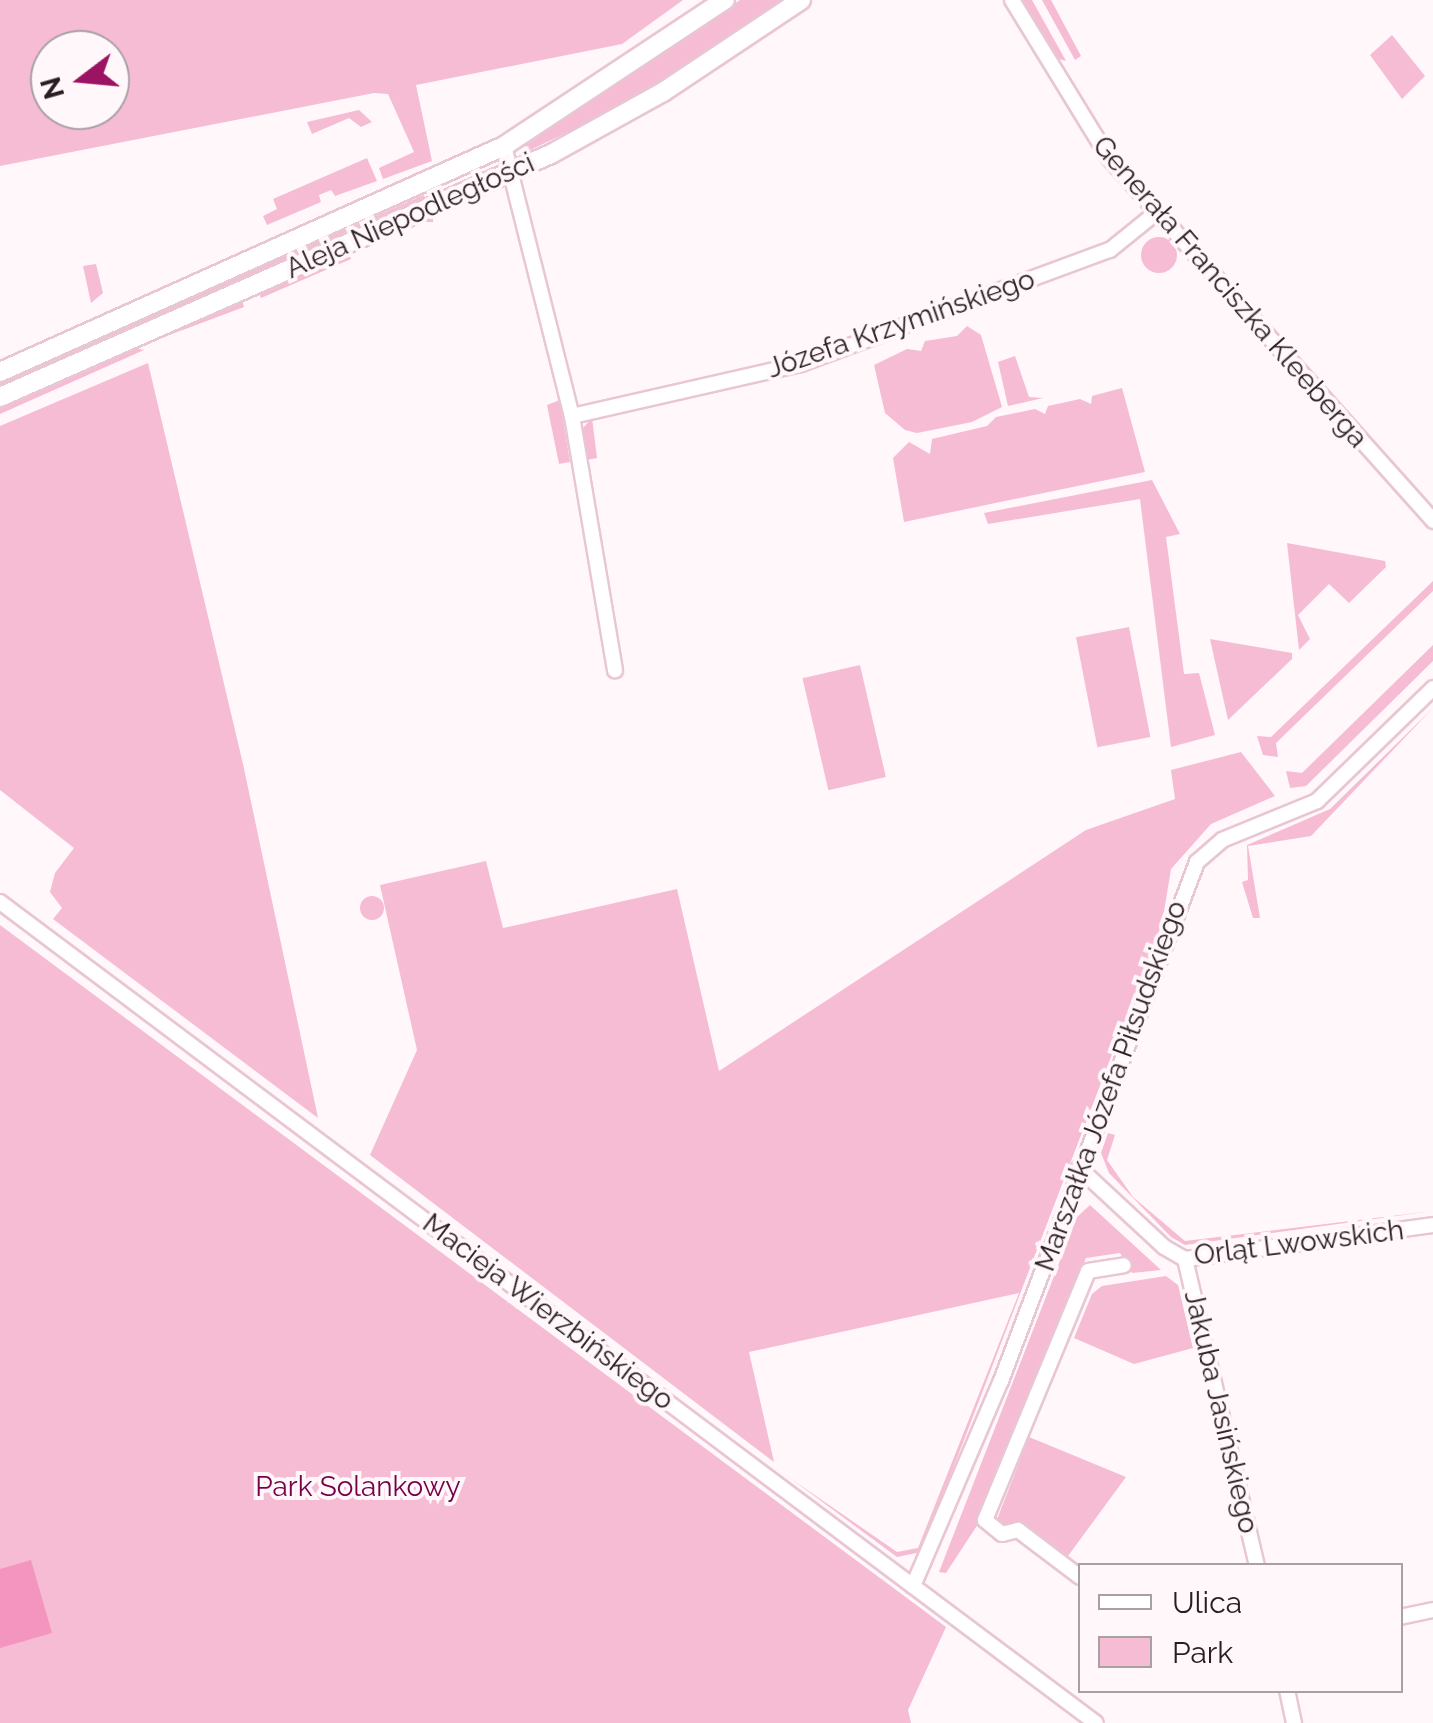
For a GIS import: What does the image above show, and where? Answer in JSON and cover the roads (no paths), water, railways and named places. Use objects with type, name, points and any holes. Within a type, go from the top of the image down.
[{"type":"street","name":"Aleja Niepodległości","points":[[0,372],[504,146],[724,0]]},
{"type":"street","name":"Aleja Niepodległości","points":[[0,397],[513,171],[632,111],[801,0]]},
{"type":"street","name":"Generała Franciszka Kleeberga","points":[[1012,0],[1091,135],[1433,520]]},
{"type":"street","points":[[504,146],[572,416],[615,670]]},
{"type":"street","name":"Józefa Krzymińskiego","points":[[572,416],[801,364],[1110,250],[1156,212]]},
{"type":"street","name":"Marszałka Józefa Piłsudskiego","points":[[913,1586],[1001,1381],[1197,862],[1222,840],[1317,801],[1433,688]]},
{"type":"street","name":"Macieja Wierzbińskiego","points":[[0,902],[1096,1723]]},
{"type":"street","name":"Orląt Lwowskich","points":[[1079,1168],[1164,1248],[1185,1259],[1433,1225]]},
{"type":"street","name":"Jakuba Jasińskiego","points":[[1185,1259],[1257,1563]]},
{"type":"street","points":[[1078,1575],[1018,1530],[1002,1534],[984,1520],[1088,1272],[1124,1266]]},
{"type":"street","points":[[1403,1616],[1433,1610]]},
{"type":"street","points":[[1288,1693],[1294,1723]]},
{"type":"park label","name":"Park Solankowy","points":[[358,1487]]}]
